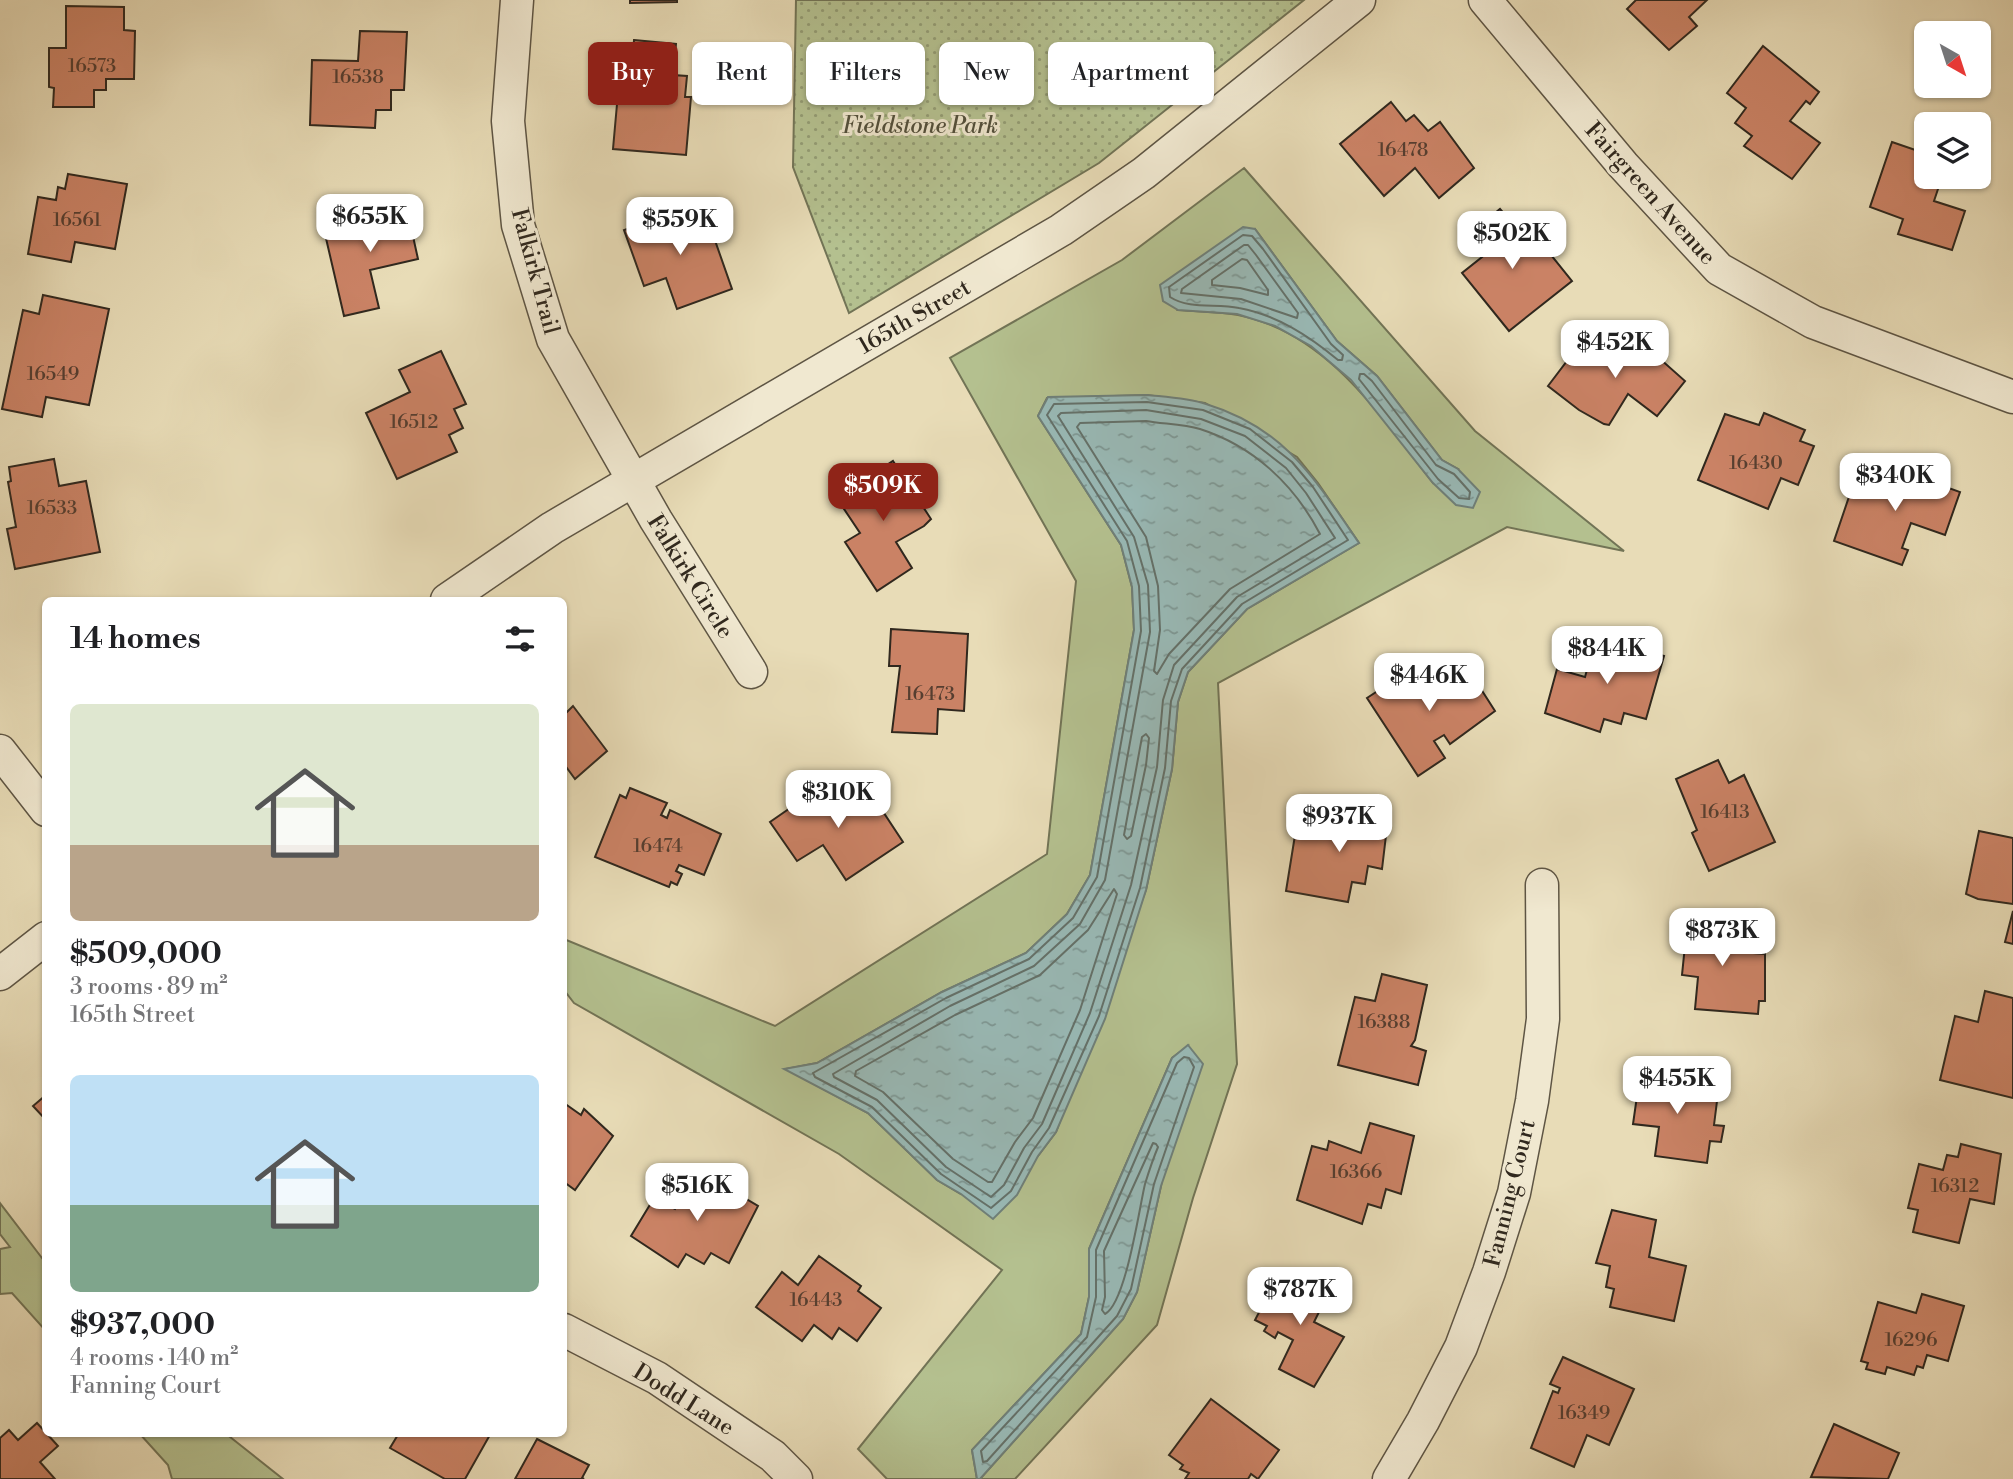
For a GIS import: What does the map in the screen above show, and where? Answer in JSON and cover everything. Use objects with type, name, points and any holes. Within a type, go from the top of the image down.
[{"type":"street","name":"Falkirk Trail","points":[[517,0],[508,121],[519,225],[554,339],[633,480]]},
{"type":"street","name":"165th Street","points":[[451,597],[552,528],[1061,230],[1144,173],[1359,0]]},
{"type":"street","name":"Fairgreen Avenue","points":[[1485,0],[1623,165],[1719,269],[1813,322],[2013,397]]},
{"type":"street","name":"Falkirk Circle","points":[[633,480],[751,672]]},
{"type":"street","points":[[0,751],[42,805]]},
{"type":"street","name":"Fanning Court","points":[[1389,1479],[1461,1347],[1514,1193],[1532,1101],[1543,1019],[1542,885]]},
{"type":"street","points":[[0,974],[42,941]]},
{"type":"street","name":"Dodd Lane","points":[[567,1332],[657,1378],[773,1456],[796,1479]]},
{"type":"green space","name":"Fieldstone Park","points":[[796,0],[1304,0],[1214,72],[1214,42],[1048,42],[1048,105],[1172,105],[1099,163],[849,313],[793,167]]},
{"type":"green space","points":[[1244,168],[1475,431],[1624,551],[1507,527],[1218,683],[1237,1064],[1193,1198],[1157,1325],[1015,1479],[980,1479],[1123,1319],[1137,1292],[1188,1046],[1172,1058],[1089,1249],[1089,1297],[1081,1334],[972,1450],[977,1479],[887,1479],[858,1449],[1002,1270],[839,1154],[574,1003],[567,994],[567,940],[775,1026],[1047,854],[1076,581],[950,358],[1122,260]],"holes":[[[1255,229],[1337,341],[1377,376],[1442,460],[1458,469],[1433,483],[1372,405],[1325,358],[1299,339],[1270,325],[1238,315],[1178,310]],[[1147,395],[1205,403],[1297,457],[1359,543],[1247,609],[1188,672],[1178,702],[1172,769],[1146,890],[1056,1132],[1038,1156],[961,1194],[937,1180],[868,1113],[786,1069],[817,1063],[942,992],[1026,953],[1067,914],[1090,875],[1134,630],[1132,587],[1121,545],[1038,416],[1047,398]]]},
{"type":"green space","points":[[0,1203],[42,1258],[42,1327],[12,1293],[0,1294],[0,1249],[10,1247],[0,1234]]},
{"type":"green space","points":[[143,1437],[230,1437],[283,1479],[172,1479],[168,1465]]},
{"type":"water","points":[[1243,227],[1255,229],[1337,341],[1377,376],[1442,460],[1458,469],[1480,492],[1473,508],[1456,505],[1433,483],[1351,380],[1311,346],[1275,326],[1237,314],[1178,310],[1163,301],[1160,285]]},
{"type":"water","points":[[1147,395],[1199,402],[1233,414],[1257,427],[1296,458],[1359,543],[1247,609],[1188,672],[1178,702],[1172,769],[1146,890],[1105,1019],[1056,1132],[1038,1156],[1017,1195],[993,1219],[961,1194],[937,1180],[868,1113],[784,1069],[817,1063],[942,992],[1026,953],[1067,914],[1090,875],[1134,630],[1132,587],[1121,545],[1038,416],[1048,397]]},
{"type":"water","points":[[1188,1045],[1203,1064],[1161,1186],[1137,1292],[1123,1319],[980,1479],[977,1479],[972,1450],[1081,1334],[1089,1297],[1089,1249],[1172,1058]]},
{"type":"building","points":[[630,0],[677,0],[677,2],[630,3]]},
{"type":"building","points":[[1636,0],[1707,0],[1689,17],[1697,26],[1669,50],[1627,9]]},
{"type":"building","points":[[66,6],[124,7],[124,30],[135,31],[134,79],[106,79],[106,90],[94,90],[94,107],[53,107],[54,88],[49,87],[49,48],[66,48]]},
{"type":"building","points":[[360,31],[407,32],[404,90],[391,90],[391,110],[376,110],[375,128],[310,125],[312,60],[358,61]]},
{"type":"building","points":[[1763,46],[1819,92],[1810,104],[1806,101],[1790,121],[1820,143],[1792,179],[1744,146],[1752,136],[1735,123],[1746,108],[1727,93]]},
{"type":"building","points":[[678,75],[687,76],[685,97],[691,97],[686,155],[613,149],[617,105],[678,105]]},
{"type":"building","points":[[1391,102],[1406,121],[1414,115],[1428,131],[1440,122],[1474,168],[1439,198],[1415,168],[1384,196],[1340,144]]},
{"type":"building","points":[[1892,142],[1914,150],[1914,189],[1938,189],[1934,201],[1965,211],[1952,250],[1898,234],[1903,219],[1870,207]]},
{"type":"building","points":[[68,174],[127,184],[115,249],[75,242],[71,262],[28,254],[38,197],[56,200],[58,187],[65,189]]},
{"type":"building","points":[[405,200],[418,259],[370,270],[379,308],[344,316],[325,234],[369,225],[365,209]]},
{"type":"building","points":[[704,209],[732,289],[677,309],[666,278],[644,286],[624,230],[663,216],[665,223]]},
{"type":"building","points":[[1500,209],[1540,255],[1547,250],[1572,281],[1509,331],[1462,273],[1482,257],[1466,237]]},
{"type":"building","points":[[43,295],[109,309],[89,405],[46,397],[42,417],[2,409],[23,310],[39,314]]},
{"type":"building","points":[[1586,336],[1607,352],[1616,342],[1632,355],[1641,342],[1685,381],[1657,416],[1628,394],[1609,425],[1604,424],[1579,410],[1548,386]]},
{"type":"building","points":[[441,351],[466,404],[454,409],[463,428],[449,435],[457,452],[397,479],[366,413],[410,392],[399,370]]},
{"type":"building","points":[[1764,413],[1805,430],[1800,441],[1814,446],[1798,485],[1781,478],[1768,509],[1698,480],[1725,414],[1759,425]]},
{"type":"building","points":[[54,459],[59,486],[86,481],[100,552],[15,569],[7,529],[16,527],[8,482],[11,481],[9,467]]},
{"type":"building","points":[[893,461],[931,519],[896,542],[912,568],[877,591],[845,542],[860,533],[840,503],[849,497],[846,492]]},
{"type":"building","points":[[1908,468],[1945,481],[1943,486],[1960,492],[1945,535],[1911,523],[1902,548],[1908,550],[1902,565],[1834,541],[1855,479],[1879,488],[1884,475],[1904,482]]},
{"type":"building","points":[[891,629],[968,634],[964,711],[938,709],[937,734],[892,732],[900,666],[889,666]]},
{"type":"building","points":[[1596,637],[1664,656],[1646,719],[1624,713],[1621,724],[1604,719],[1600,732],[1545,713],[1557,669],[1585,677]]},
{"type":"building","points":[[1422,662],[1431,676],[1441,670],[1450,686],[1470,672],[1495,711],[1450,744],[1444,735],[1434,741],[1445,758],[1418,776],[1367,698]]},
{"type":"building","points":[[573,706],[607,751],[575,779],[567,768],[567,712]]},
{"type":"building","points":[[1718,760],[1729,783],[1744,775],[1775,842],[1709,871],[1692,833],[1697,830],[1676,779]]},
{"type":"building","points":[[630,788],[667,803],[661,815],[667,818],[670,810],[721,834],[704,875],[679,865],[676,871],[682,874],[677,885],[671,882],[669,887],[595,857],[620,795],[626,798]]},
{"type":"building","points":[[819,788],[828,800],[840,792],[847,803],[868,789],[903,842],[846,880],[823,845],[797,861],[770,822]]},
{"type":"building","points":[[1345,802],[1389,810],[1382,869],[1368,866],[1365,884],[1352,882],[1348,902],[1286,891],[1296,829],[1339,837]]},
{"type":"building","points":[[1979,831],[2013,838],[2013,904],[1978,899],[1966,894]]},
{"type":"building","points":[[2013,911],[2013,944],[2005,942]]},
{"type":"building","points":[[1688,916],[1732,920],[1730,951],[1765,954],[1765,1001],[1759,1001],[1758,1014],[1695,1009],[1698,977],[1682,975]]},
{"type":"building","points":[[1382,974],[1427,985],[1415,1040],[1411,1046],[1426,1051],[1418,1085],[1338,1065],[1355,997],[1375,1001]]},
{"type":"building","points":[[1985,991],[2013,998],[2013,1098],[1940,1080],[1955,1016],[1978,1022]]},
{"type":"building","points":[[1641,1068],[1679,1073],[1678,1087],[1718,1093],[1714,1125],[1724,1126],[1721,1142],[1710,1141],[1707,1163],[1655,1156],[1659,1127],[1633,1124]]},
{"type":"building","points":[[42,1098],[42,1116],[33,1106]]},
{"type":"building","points":[[567,1105],[581,1115],[584,1109],[613,1136],[575,1190],[567,1184]]},
{"type":"building","points":[[1370,1123],[1414,1136],[1401,1194],[1386,1189],[1381,1208],[1368,1204],[1362,1224],[1297,1200],[1312,1146],[1327,1150],[1329,1141],[1361,1153]]},
{"type":"building","points":[[1961,1144],[2001,1154],[1994,1204],[1970,1199],[1959,1243],[1913,1232],[1918,1210],[1908,1208],[1919,1164],[1943,1170],[1947,1155],[1958,1157]]},
{"type":"building","points":[[699,1171],[758,1206],[729,1263],[711,1253],[704,1264],[686,1254],[678,1267],[631,1236],[654,1198],[675,1209]]},
{"type":"building","points":[[1612,1210],[1656,1220],[1649,1257],[1686,1266],[1674,1321],[1610,1307],[1614,1289],[1606,1287],[1610,1266],[1596,1263]]},
{"type":"building","points":[[819,1256],[861,1286],[858,1291],[881,1308],[857,1341],[839,1328],[832,1339],[814,1325],[802,1341],[756,1307],[782,1272],[798,1285]]},
{"type":"building","points":[[1281,1270],[1328,1294],[1314,1322],[1344,1337],[1314,1387],[1279,1369],[1293,1340],[1278,1332],[1275,1338],[1264,1331],[1267,1326],[1255,1320]]},
{"type":"building","points":[[1922,1294],[1964,1306],[1948,1361],[1927,1355],[1923,1368],[1917,1366],[1914,1375],[1887,1367],[1885,1374],[1866,1369],[1868,1363],[1861,1361],[1878,1302],[1916,1313]]},
{"type":"building","points":[[1563,1357],[1634,1389],[1609,1445],[1587,1435],[1574,1467],[1531,1448],[1553,1391],[1558,1393],[1560,1388],[1550,1384]]},
{"type":"building","points":[[1211,1399],[1279,1450],[1258,1479],[1251,1474],[1248,1479],[1185,1479],[1189,1473],[1180,1469],[1183,1465],[1169,1455]]},
{"type":"building","points":[[37,1423],[42,1428],[42,1437],[50,1437],[58,1446],[40,1462],[55,1479],[0,1479],[0,1438],[9,1430],[18,1440]]},
{"type":"building","points":[[1834,1424],[1899,1453],[1888,1479],[1811,1477]]},
{"type":"building","points":[[397,1437],[489,1437],[465,1479],[445,1479],[390,1448]]},
{"type":"building","points":[[537,1439],[589,1465],[582,1478],[584,1479],[515,1479]]}]
